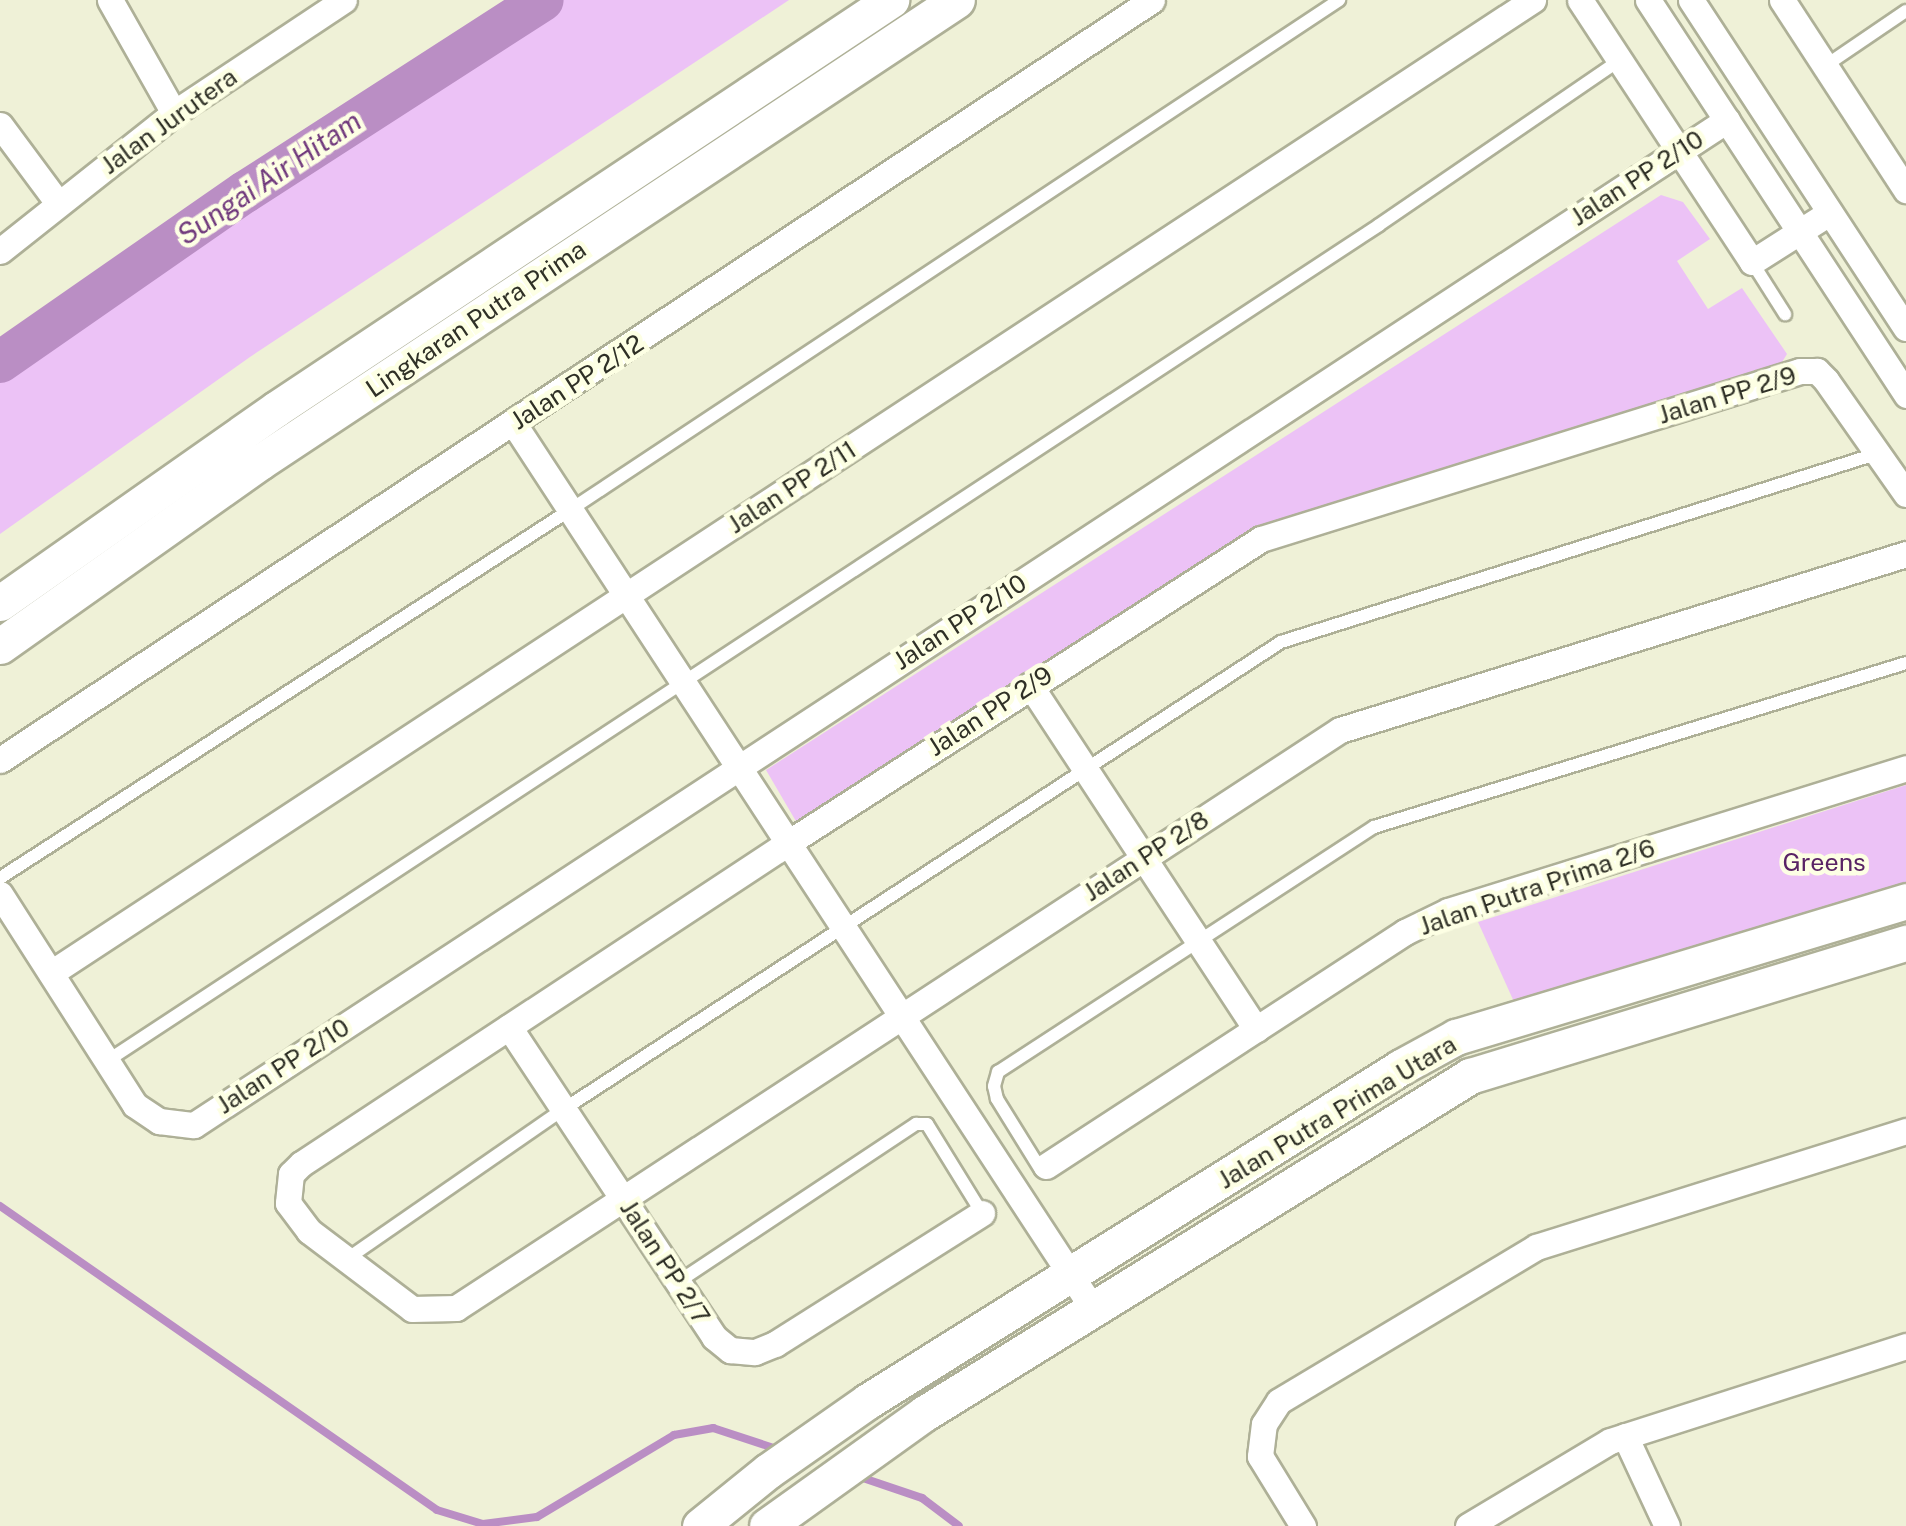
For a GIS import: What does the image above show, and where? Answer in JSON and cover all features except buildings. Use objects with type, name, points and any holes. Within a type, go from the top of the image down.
[{"type":"main road","name":"Lingkaran Putra Prima","points":[[0,604],[276,409],[891,0]]},
{"type":"main road","name":"Lingkaran Putra Prima","points":[[0,646],[260,462],[957,0]]},
{"type":"main road","name":"Jalan Putra Prima Utara","points":[[700,1526],[768,1471],[868,1401],[1072,1278],[1400,1067],[1456,1037],[1906,901]]},
{"type":"main road","name":"Jalan Putra Prima Utara","points":[[767,1526],[926,1413],[1470,1076],[1906,944]]},
{"type":"street","points":[[110,0],[174,113]]},
{"type":"street","name":"Jalan Jurutera","points":[[0,252],[174,113],[344,0]]},
{"type":"street","name":"Jalan PP 2/12","points":[[0,760],[1152,0]]},
{"type":"street","name":"Jalan PP 2/11","points":[[51,973],[1532,0]]},
{"type":"street","points":[[1580,0],[1752,262],[1829,212]]},
{"type":"street","points":[[1906,328],[1692,0],[1655,10],[1906,395]]},
{"type":"street","points":[[1782,0],[1902,176]]},
{"type":"street","name":"Jalan PP 2/10","points":[[107,1061],[135,1106],[147,1114],[194,1125],[1727,120]]},
{"type":"street","points":[[0,126],[58,204]]},
{"type":"street","name":"Jalan PP 2/9","points":[[346,1259],[309,1230],[288,1203],[291,1174],[301,1164],[788,842],[1261,539],[1800,371],[1817,371],[1880,453]]},
{"type":"street","points":[[514,424],[1094,1312]]},
{"type":"street","points":[[1880,453],[1906,494]]},
{"type":"street","name":"Jalan PP 2/8","points":[[346,1259],[412,1309],[456,1308],[1340,730],[1906,554]]},
{"type":"street","points":[[1030,685],[1256,1028]]},
{"type":"street","name":"Jalan Putra Prima 2/6","points":[[1046,1166],[1405,932],[1448,911],[1906,768]]},
{"type":"street","points":[[0,894],[107,1061]]},
{"type":"street","name":"Jalan PP 2/7","points":[[509,1026],[714,1336],[730,1350],[755,1352],[775,1344],[982,1213]]},
{"type":"street","points":[[1303,1526],[1260,1456],[1264,1424],[1279,1401],[1536,1247],[1906,1131]]},
{"type":"street","points":[[1468,1526],[1625,1436],[1906,1346]]},
{"type":"street","points":[[1625,1436],[1667,1526]]},
{"type":"lane","points":[[0,878],[570,510],[1338,0]]},
{"type":"lane","points":[[1825,66],[1906,11]]},
{"type":"lane","points":[[107,1061],[1379,225],[1620,60]]},
{"type":"lane","points":[[1752,262],[1784,314]]},
{"type":"lane","points":[[346,1259],[564,1109],[842,926],[1303,632],[1880,453]]},
{"type":"lane","points":[[1046,1166],[1041,1170],[997,1099],[994,1086],[998,1072],[1374,827],[1398,816],[1906,663]]},
{"type":"lane","points":[[678,1282],[916,1124],[928,1124],[982,1213]]},
{"type":"green space","points":[[529,0],[789,0],[250,357],[0,534],[0,358],[169,239]]},
{"type":"green space","points":[[1661,195],[1683,202],[1710,239],[1677,261],[1708,309],[1742,288],[1787,354],[1779,367],[1252,532],[797,823],[766,770]]},
{"type":"green space","name":"Greens","points":[[1906,785],[1906,889],[1515,1004],[1478,922]]},
{"type":"waterway","name":"Sungai Air Hitam","points":[[0,362],[245,192],[543,0]]},
{"type":"waterway","points":[[0,1206],[437,1510],[483,1524],[537,1517],[674,1435],[713,1428],[777,1449]]},
{"type":"waterway","points":[[857,1476],[922,1498],[959,1526]]}]
